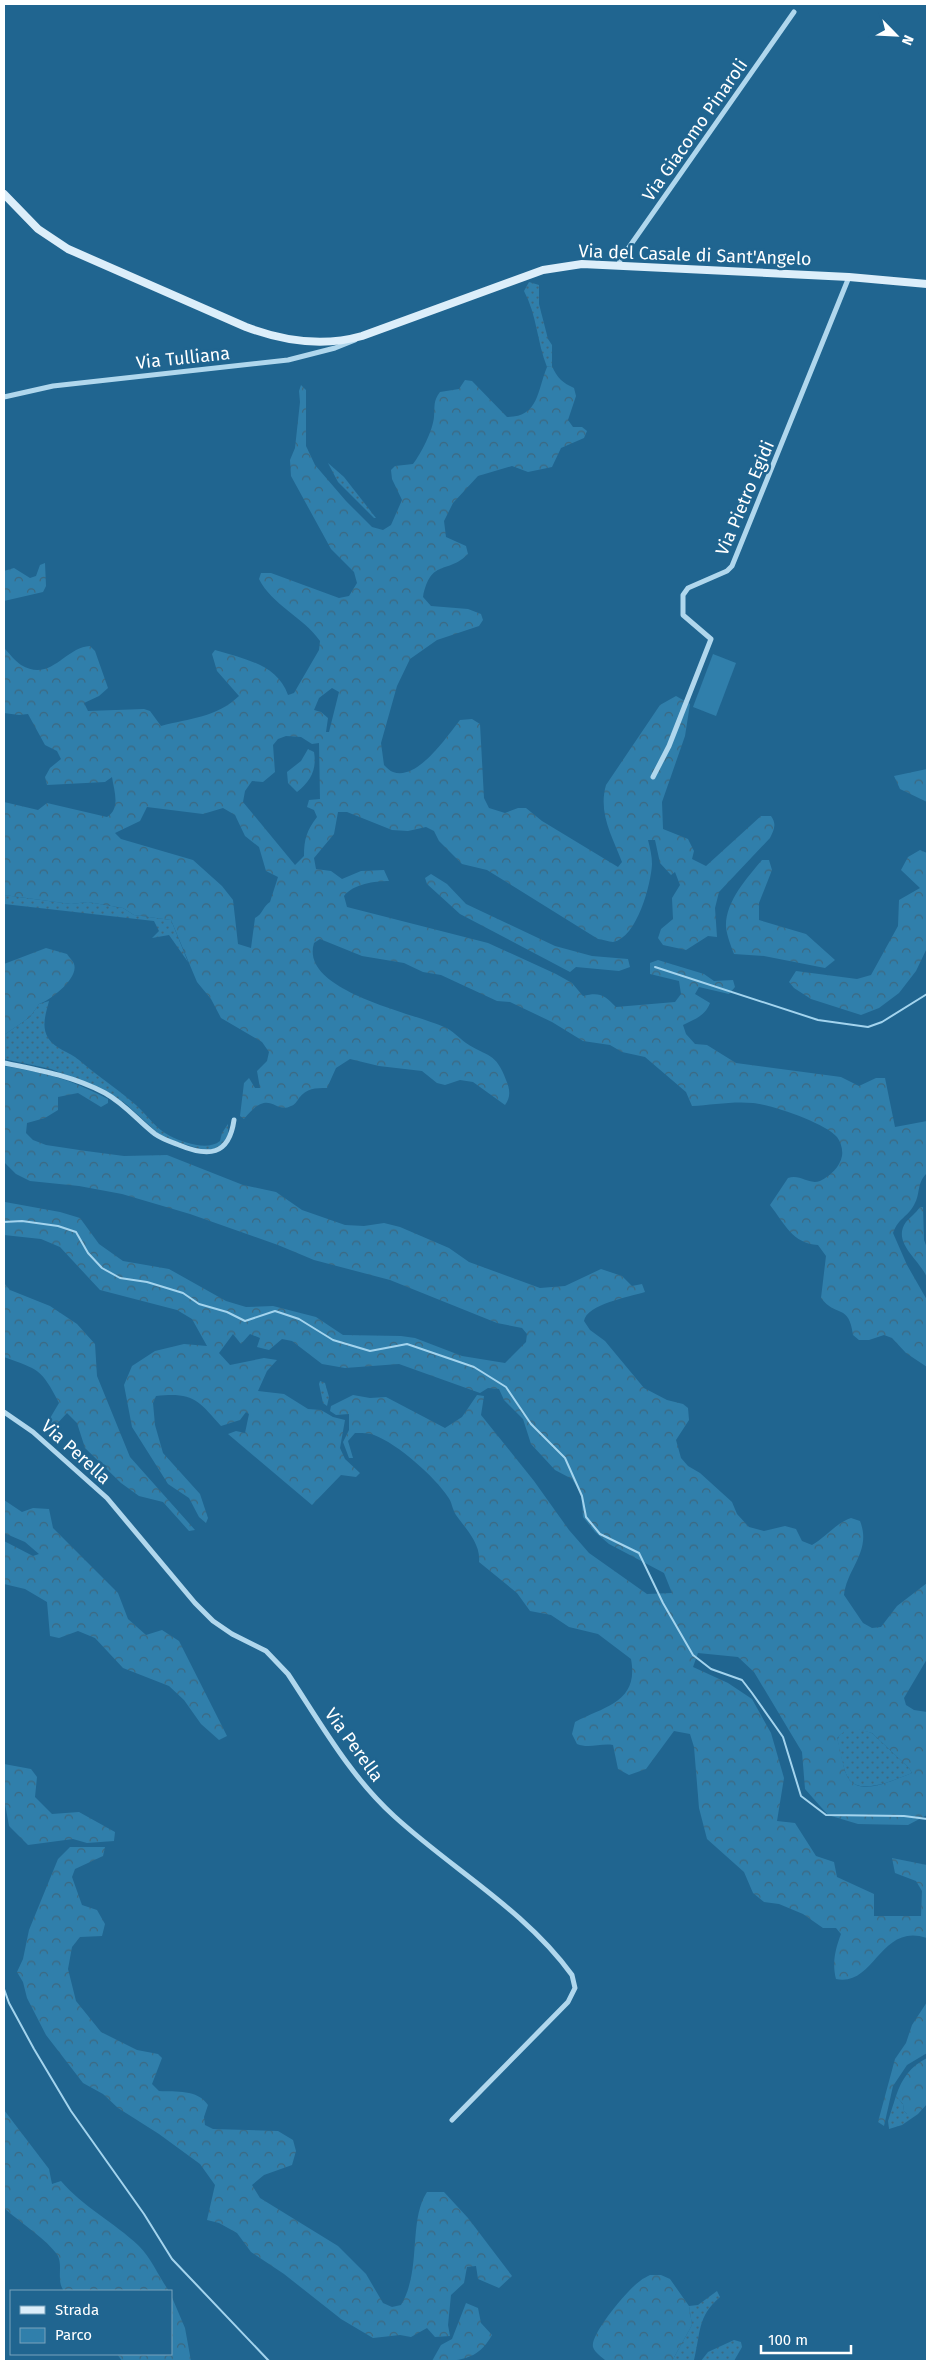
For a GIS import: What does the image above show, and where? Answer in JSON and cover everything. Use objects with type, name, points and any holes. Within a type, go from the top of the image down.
[{"type":"main road","name":"Via del Casale di Sant'Angelo","points":[[4,194],[38,229],[68,249],[246,327],[273,336],[312,342],[338,341],[362,336],[543,270],[582,264],[620,264],[849,277],[927,284]]},
{"type":"street","name":"Via Giacomo Pinaroli","points":[[620,264],[620,260],[794,12]]},
{"type":"street","name":"Via Pietro Egidi","points":[[653,777],[669,746],[711,639],[684,615],[682,606],[684,593],[688,588],[727,571],[732,566],[849,277]]},
{"type":"street","name":"Via Tulliana","points":[[4,398],[53,386],[294,358],[340,346],[362,336]]},
{"type":"street","points":[[4,1063],[52,1072],[104,1092],[132,1112],[156,1134],[194,1151],[209,1153],[220,1149],[229,1138],[234,1120]]},
{"type":"street","name":"Via Perella","points":[[4,1412],[33,1432],[107,1498],[213,1621],[276,1659],[361,1783],[403,1824],[513,1912],[572,1975],[575,1988],[568,2002],[452,2120]]},
{"type":"green space","points":[[529,282],[539,285],[539,304],[548,339],[552,345],[552,366],[547,367],[532,309],[524,291]]},
{"type":"green space","points":[[552,366],[561,380],[574,388],[576,396],[568,420],[573,427],[582,427],[587,431],[584,438],[561,448],[552,467],[528,472],[512,466],[478,476],[453,503],[444,521],[446,537],[466,546],[468,554],[453,564],[435,572],[426,585],[423,597],[431,606],[468,609],[481,614],[483,620],[479,626],[437,640],[410,659],[397,686],[381,743],[384,765],[393,772],[403,773],[412,770],[422,764],[440,746],[460,720],[472,719],[480,724],[484,798],[489,808],[505,813],[518,808],[526,808],[542,821],[618,867],[622,862],[610,834],[605,815],[604,795],[606,785],[660,705],[676,696],[690,704],[685,736],[662,802],[663,829],[688,839],[694,851],[692,859],[706,866],[761,816],[771,816],[773,819],[774,827],[770,838],[719,892],[715,908],[717,937],[708,936],[686,950],[663,945],[658,938],[661,929],[673,919],[672,898],[680,885],[675,872],[671,875],[660,863],[655,840],[648,840],[652,864],[649,884],[641,909],[629,931],[622,938],[613,942],[598,939],[487,870],[462,864],[439,841],[434,831],[426,827],[408,831],[392,830],[347,812],[338,812],[334,834],[314,858],[316,869],[331,871],[342,879],[361,871],[384,870],[389,881],[359,886],[348,892],[344,896],[347,907],[488,943],[556,974],[572,983],[583,996],[594,994],[601,996],[616,1007],[675,1002],[681,994],[679,981],[650,974],[650,963],[658,960],[704,974],[714,981],[733,980],[735,987],[729,994],[699,987],[695,994],[710,1003],[702,1014],[683,1025],[686,1034],[695,1044],[707,1045],[736,1063],[841,1077],[859,1086],[876,1078],[885,1078],[895,1127],[927,1121],[927,1173],[921,1181],[914,1205],[893,1233],[907,1265],[927,1300],[927,1367],[906,1353],[892,1338],[884,1335],[869,1340],[859,1340],[853,1335],[851,1325],[845,1315],[832,1308],[821,1298],[826,1256],[818,1245],[809,1244],[796,1237],[770,1205],[788,1178],[797,1177],[816,1182],[831,1174],[837,1167],[842,1156],[841,1144],[837,1137],[821,1126],[762,1104],[730,1103],[692,1106],[686,1092],[645,1057],[622,1052],[610,1045],[583,1041],[552,1022],[510,1002],[497,1001],[441,975],[423,972],[404,963],[362,956],[320,939],[314,943],[314,960],[324,974],[341,987],[362,998],[447,1028],[466,1043],[490,1056],[502,1071],[508,1087],[508,1099],[505,1105],[473,1082],[460,1080],[445,1085],[437,1083],[422,1071],[379,1066],[350,1059],[336,1068],[327,1088],[308,1090],[294,1105],[285,1108],[266,1103],[260,1104],[244,1119],[240,1116],[244,1083],[249,1078],[255,1088],[260,1088],[257,1071],[267,1061],[269,1052],[262,1042],[221,1018],[211,999],[197,982],[171,920],[134,915],[123,908],[88,902],[71,904],[4,895],[4,802],[38,810],[47,803],[107,817],[114,809],[116,799],[112,777],[105,782],[47,785],[45,777],[50,768],[61,759],[57,751],[45,745],[28,714],[4,713],[4,648],[21,665],[41,670],[57,663],[81,648],[90,646],[95,651],[108,688],[99,696],[84,703],[88,711],[144,709],[150,711],[161,726],[212,713],[239,696],[217,671],[212,654],[215,650],[258,664],[276,676],[288,695],[294,693],[319,650],[320,641],[265,588],[259,579],[261,573],[271,573],[339,598],[349,596],[357,583],[354,572],[331,549],[291,476],[290,460],[295,448],[301,385],[306,390],[306,446],[315,465],[346,501],[372,527],[383,530],[391,525],[402,500],[392,479],[391,470],[395,466],[413,464],[416,460],[431,428],[435,401],[440,392],[459,389],[465,380],[472,381],[507,417],[517,416],[531,408],[547,367]],"holes":[[[332,688],[339,692],[329,732],[326,732],[328,718],[321,712],[314,710],[319,698]],[[286,736],[301,737],[312,744],[319,743],[320,799],[309,800],[307,807],[314,810],[317,817],[307,835],[304,856],[295,865],[243,802],[245,791],[252,781],[263,782],[275,772],[273,745],[278,739]],[[147,807],[203,814],[223,808],[235,815],[245,836],[259,847],[266,871],[278,877],[270,902],[255,918],[251,948],[238,944],[233,900],[222,886],[193,860],[121,839],[115,833],[140,821]]]},
{"type":"green space","points":[[328,463],[344,477],[376,518],[338,482]]},
{"type":"green space","points":[[45,563],[46,586],[43,592],[4,601],[4,571],[14,568],[30,578],[36,576],[40,565]]},
{"type":"green space","points":[[713,654],[736,663],[716,716],[693,707]]},
{"type":"green space","points":[[308,749],[314,752],[314,769],[306,784],[297,792],[288,783],[287,772],[301,761]]},
{"type":"green space","points":[[927,769],[927,802],[900,789],[894,776]]},
{"type":"green space","points":[[920,850],[927,853],[927,948],[916,971],[899,993],[879,1008],[861,1015],[811,999],[794,988],[789,982],[796,971],[857,979],[871,975],[898,926],[899,900],[920,888],[901,870],[908,857]]},
{"type":"green space","points":[[762,860],[769,860],[772,870],[759,903],[759,920],[806,934],[835,960],[825,968],[764,956],[734,954],[726,927],[729,909],[738,891]]},
{"type":"green space","points":[[431,874],[447,884],[466,904],[555,946],[592,956],[628,959],[630,967],[619,971],[576,967],[570,972],[460,914],[427,884],[425,878]]},
{"type":"green space","points":[[4,895],[71,904],[88,902],[123,908],[134,915],[171,920],[188,962],[169,935],[152,938],[159,931],[154,921],[4,904]]},
{"type":"green space","points":[[46,948],[67,954],[74,964],[72,976],[63,988],[39,1004],[30,1017],[4,1035],[4,964]]},
{"type":"green space","points":[[49,1001],[44,1024],[51,1042],[75,1057],[129,1099],[160,1130],[182,1141],[203,1146],[220,1141],[222,1133],[228,1124],[228,1136],[219,1147],[207,1151],[171,1140],[160,1135],[126,1104],[106,1091],[51,1069],[4,1059],[4,1035],[30,1017],[39,1004]]},
{"type":"green space","points":[[4,1066],[58,1078],[82,1086],[108,1099],[108,1103],[101,1107],[78,1093],[58,1097],[58,1110],[45,1118],[27,1123],[26,1133],[33,1140],[46,1145],[124,1156],[167,1155],[243,1185],[276,1192],[302,1210],[345,1225],[364,1226],[384,1223],[400,1227],[449,1248],[469,1262],[540,1288],[565,1286],[601,1269],[622,1276],[632,1286],[642,1284],[645,1292],[600,1306],[587,1315],[584,1321],[590,1330],[605,1341],[644,1388],[667,1400],[683,1404],[688,1408],[689,1420],[676,1440],[681,1458],[688,1466],[700,1473],[732,1502],[737,1514],[749,1527],[764,1531],[785,1526],[796,1529],[802,1541],[812,1545],[846,1520],[851,1518],[860,1521],[863,1541],[858,1559],[849,1576],[844,1595],[863,1623],[872,1628],[881,1627],[897,1606],[927,1583],[927,1659],[904,1698],[906,1705],[914,1710],[927,1712],[927,1815],[908,1825],[858,1824],[828,1815],[805,1789],[802,1752],[754,1672],[738,1657],[698,1653],[693,1667],[728,1683],[752,1699],[771,1733],[784,1778],[777,1821],[795,1823],[816,1856],[834,1862],[837,1877],[874,1894],[874,1916],[921,1916],[922,1891],[916,1881],[895,1873],[892,1858],[927,1865],[927,1938],[911,1935],[898,1939],[888,1946],[860,1974],[849,1979],[836,1979],[835,1957],[841,1934],[836,1928],[823,1928],[803,1914],[779,1904],[764,1902],[753,1893],[744,1872],[707,1839],[699,1808],[694,1747],[690,1734],[674,1731],[646,1769],[629,1775],[618,1769],[613,1745],[586,1746],[577,1744],[572,1734],[575,1722],[618,1701],[625,1694],[630,1685],[632,1673],[631,1659],[598,1634],[569,1627],[551,1615],[530,1611],[517,1593],[479,1562],[478,1549],[472,1537],[456,1515],[448,1497],[425,1471],[405,1453],[384,1439],[370,1434],[355,1433],[348,1441],[353,1458],[349,1458],[343,1442],[349,1430],[349,1414],[336,1415],[330,1411],[331,1406],[353,1395],[370,1398],[386,1397],[445,1428],[462,1417],[477,1395],[484,1396],[481,1415],[534,1481],[569,1530],[589,1553],[647,1594],[672,1593],[664,1573],[609,1544],[595,1532],[583,1517],[581,1493],[572,1479],[555,1470],[531,1444],[523,1419],[504,1400],[499,1389],[488,1388],[480,1393],[399,1364],[345,1368],[322,1364],[292,1341],[282,1339],[269,1350],[257,1347],[260,1338],[250,1334],[241,1344],[233,1334],[219,1353],[230,1365],[264,1358],[277,1360],[267,1371],[258,1391],[284,1394],[308,1409],[321,1410],[333,1417],[345,1420],[340,1448],[345,1459],[360,1473],[356,1477],[341,1475],[312,1505],[228,1434],[236,1431],[245,1433],[249,1414],[246,1412],[240,1420],[221,1426],[194,1400],[179,1395],[156,1396],[153,1403],[155,1425],[163,1453],[200,1494],[208,1518],[206,1523],[199,1517],[189,1498],[168,1484],[132,1427],[124,1385],[132,1366],[155,1351],[184,1344],[207,1346],[192,1319],[177,1310],[100,1290],[60,1247],[41,1239],[4,1235],[5,1202],[60,1212],[80,1218],[99,1244],[123,1261],[169,1269],[226,1301],[246,1307],[273,1306],[316,1317],[343,1335],[415,1338],[462,1356],[505,1363],[526,1342],[527,1334],[522,1328],[497,1323],[390,1280],[314,1260],[278,1245],[190,1214],[122,1194],[79,1186],[30,1181],[16,1174],[4,1162]],"holes":[[[849,1727],[872,1733],[909,1768],[912,1773],[887,1783],[868,1787],[852,1783],[845,1772],[837,1738]]]},
{"type":"green space","points":[[920,1207],[923,1207],[924,1240],[927,1248],[927,1278],[904,1244],[902,1237],[902,1230],[906,1222]]},
{"type":"green space","points":[[4,1283],[10,1290],[50,1306],[77,1324],[95,1344],[97,1376],[130,1457],[195,1530],[189,1531],[163,1502],[139,1496],[121,1483],[85,1448],[77,1423],[67,1413],[54,1427],[46,1425],[59,1403],[48,1383],[43,1376],[32,1368],[4,1357]]},
{"type":"green space","points":[[320,1381],[325,1383],[329,1397],[327,1406],[323,1403]]},
{"type":"green space","points":[[4,1500],[22,1512],[33,1508],[49,1509],[53,1528],[118,1593],[128,1619],[146,1635],[162,1630],[179,1641],[227,1736],[219,1740],[201,1724],[184,1700],[169,1686],[123,1668],[95,1638],[78,1631],[59,1638],[50,1636],[47,1602],[25,1589],[4,1584],[4,1541],[33,1556],[39,1554],[25,1542],[4,1533]]},
{"type":"green space","points":[[849,1726],[872,1733],[912,1773],[877,1785],[859,1786],[852,1782],[845,1772],[837,1738]]},
{"type":"green space","points":[[4,1764],[31,1769],[37,1777],[35,1797],[52,1814],[79,1812],[115,1832],[114,1841],[87,1843],[73,1839],[28,1845],[9,1826],[4,1798]]},
{"type":"green space","points":[[70,1847],[105,1847],[103,1856],[75,1869],[72,1877],[82,1905],[97,1910],[105,1924],[102,1936],[80,1937],[72,1947],[68,1969],[76,2001],[101,2032],[137,2050],[158,2054],[162,2058],[152,2084],[159,2091],[186,2092],[198,2096],[208,2105],[204,2117],[205,2125],[213,2129],[278,2131],[293,2140],[296,2151],[292,2165],[264,2175],[252,2185],[260,2198],[338,2246],[366,2274],[383,2303],[392,2307],[401,2305],[411,2277],[421,2204],[427,2192],[444,2192],[468,2218],[512,2276],[499,2288],[478,2279],[476,2266],[467,2267],[464,2283],[451,2295],[448,2325],[450,2336],[435,2337],[427,2328],[411,2337],[400,2335],[373,2338],[341,2319],[284,2274],[251,2252],[237,2233],[219,2223],[207,2220],[215,2185],[200,2164],[159,2134],[118,2108],[103,2094],[83,2083],[46,2035],[27,1998],[23,1982],[17,1972],[23,1959],[29,1930],[58,1859]]},
{"type":"green space","points":[[927,2002],[927,2053],[907,2065],[893,2086],[884,2126],[878,2122],[895,2059],[906,2043],[912,2025]]},
{"type":"green space","points":[[927,2058],[927,2104],[918,2114],[907,2114],[904,2111],[903,2104],[896,2096],[908,2073]]},
{"type":"green space","points":[[896,2096],[903,2104],[904,2111],[907,2114],[918,2114],[902,2125],[889,2129],[888,2121]]},
{"type":"green space","points":[[4,2110],[49,2169],[52,2184],[61,2181],[79,2199],[139,2246],[168,2290],[64,2290],[60,2283],[59,2260],[54,2250],[4,2208]]},
{"type":"green space","points":[[650,2275],[661,2275],[670,2279],[689,2306],[692,2325],[672,2361],[606,2361],[593,2347],[598,2332],[611,2312],[628,2292],[641,2280]]},
{"type":"green space","points":[[717,2291],[720,2297],[707,2311],[704,2318],[694,2360],[672,2361],[692,2325],[689,2306],[698,2305]]},
{"type":"green space","points":[[172,2297],[185,2328],[191,2361],[122,2361],[118,2355],[172,2355]]},
{"type":"green space","points":[[466,2303],[478,2308],[481,2323],[492,2335],[486,2344],[474,2355],[459,2360],[432,2361],[441,2345],[452,2339]]},
{"type":"green space","points":[[734,2340],[741,2342],[742,2347],[734,2361],[701,2361],[708,2352]]},
{"type":"waterway","points":[[655,967],[818,1020],[868,1027],[882,1022],[927,994]]},
{"type":"waterway","points":[[4,1222],[22,1221],[58,1226],[76,1232],[88,1253],[102,1268],[120,1278],[147,1282],[183,1293],[199,1304],[227,1312],[245,1321],[275,1311],[299,1319],[333,1340],[370,1351],[407,1344],[474,1367],[506,1387],[531,1424],[565,1458],[582,1496],[586,1517],[600,1534],[639,1553],[663,1603],[693,1655],[711,1669],[742,1680],[752,1693],[783,1737],[801,1796],[826,1815],[904,1816],[927,1819]]},
{"type":"waterway","points":[[4,1989],[9,2003],[34,2049],[71,2111],[144,2214],[172,2259],[269,2361]]}]
